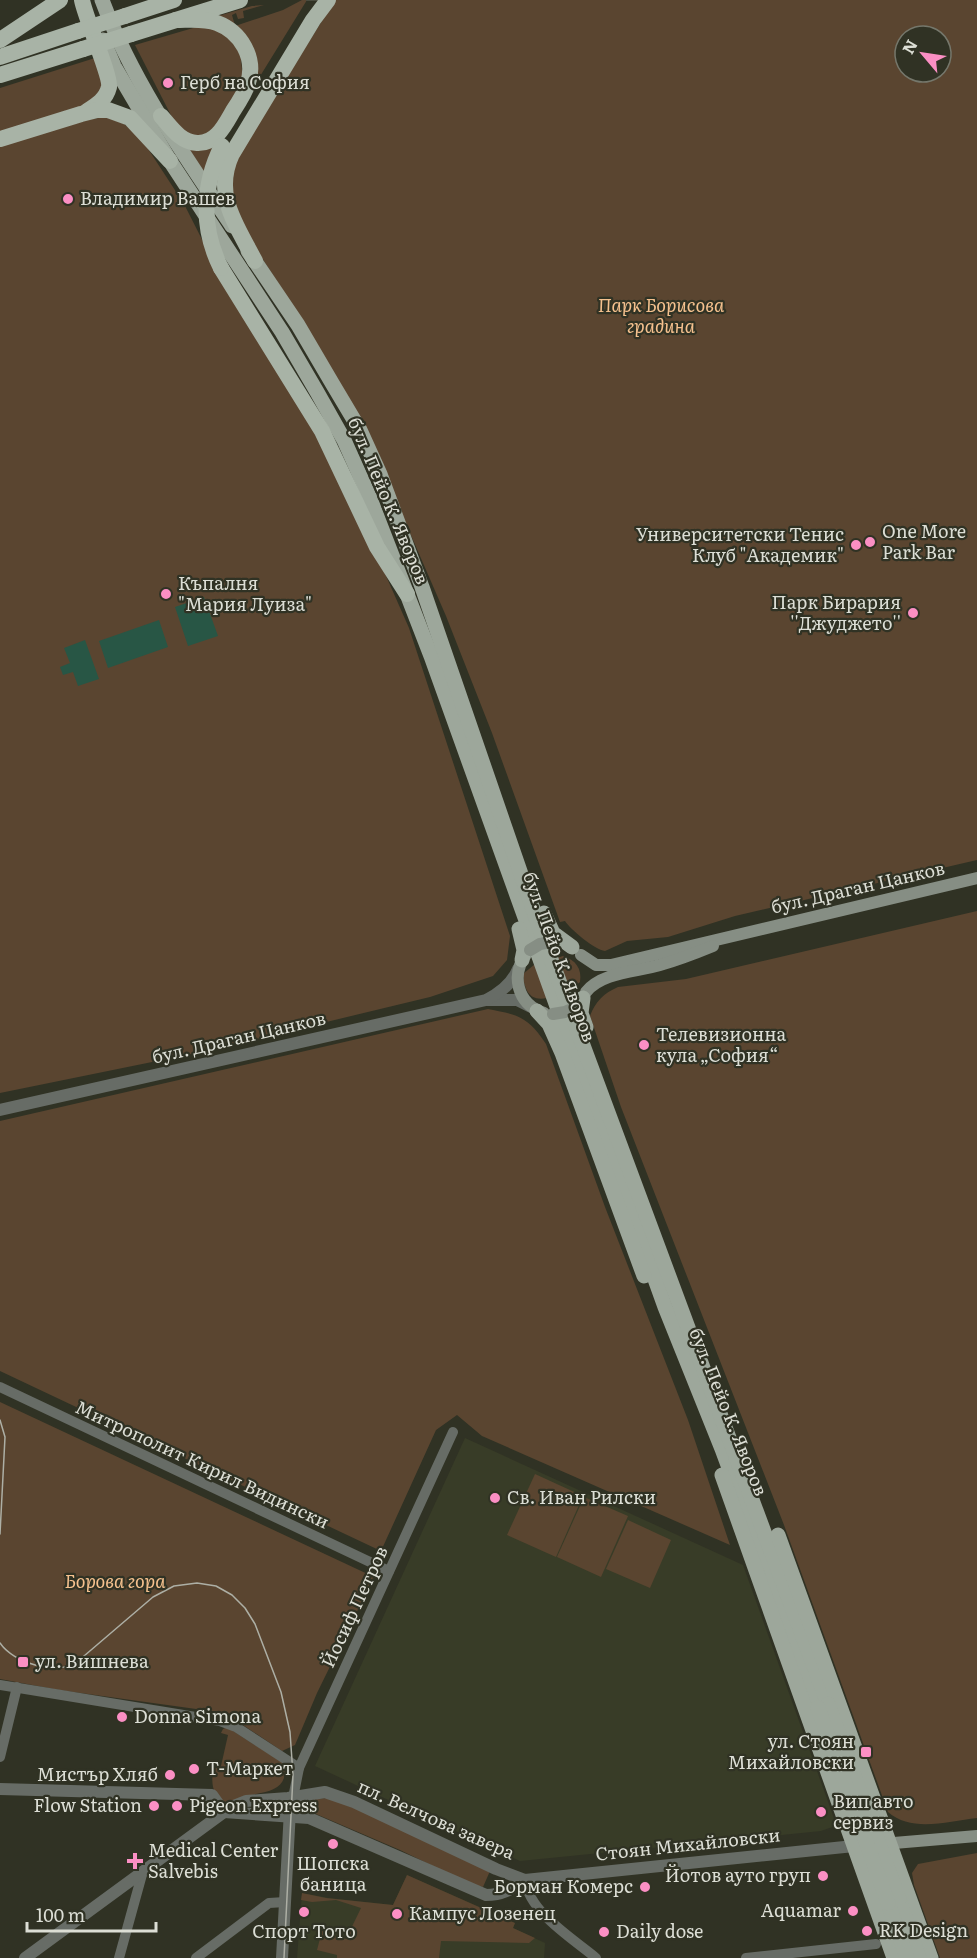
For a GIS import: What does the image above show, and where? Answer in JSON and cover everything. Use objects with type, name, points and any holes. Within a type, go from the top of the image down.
[{"type":"highway","points":[[0,40],[60,0]]},
{"type":"highway","points":[[0,57],[78,31],[131,9],[174,0]]},
{"type":"highway","points":[[0,75],[240,0]]},
{"type":"highway","points":[[314,0],[222,146],[210,172],[206,211],[210,242],[221,268],[322,430],[377,547],[407,594]]},
{"type":"highway","points":[[255,261],[228,207],[224,192],[225,173],[232,154],[313,20],[328,0]]},
{"type":"highway","points":[[81,114],[96,106],[105,97],[109,82],[91,2]]},
{"type":"highway","points":[[161,116],[176,134],[185,140],[197,143],[210,140],[222,130],[246,91],[249,80],[250,60],[247,51],[231,31],[208,20],[176,20]]},
{"type":"highway","points":[[0,80],[18,69]]},
{"type":"highway","points":[[0,139],[81,114],[108,110],[130,118],[170,161]]},
{"type":"main road","name":"бул. Пейо К. Яворов","points":[[438,654],[407,594],[369,496],[333,421],[282,332],[170,161],[114,66],[91,2],[131,9],[133,68],[161,116],[298,325],[360,430],[380,474],[438,654],[665,1307],[728,1447],[893,1901],[919,1958]]},
{"type":"main road","points":[[438,654],[458,673],[486,742],[548,924],[553,933],[576,951],[588,972],[581,999],[581,1014],[709,1358],[792,1572],[931,1958]]},
{"type":"main road","points":[[438,654],[434,683],[524,943],[523,960],[517,980],[519,989],[523,999],[549,1024],[559,1045],[631,1246],[683,1367],[894,1958]]},
{"type":"main road","name":"бул. Драган Цанков","points":[[576,951],[596,965],[611,965],[977,878]]},
{"type":"main road","name":"бул. Драган Цанков","points":[[581,999],[590,987],[604,979],[690,956],[747,933]]},
{"type":"main road","points":[[523,960],[538,945],[551,942],[576,951]]},
{"type":"main road","points":[[534,1009],[553,1014],[565,1012],[581,999]]},
{"type":"main road","points":[[709,1358],[759,1582]]},
{"type":"main road","points":[[683,1367],[728,1447],[792,1572]]},
{"type":"main road","points":[[854,1846],[977,1836]]},
{"type":"main road","name":"бул. Пейо К. Яворов","points":[[893,1901],[907,1958]]},
{"type":"street","name":"бул. Драган Цанков","points":[[486,1000],[514,979],[523,960]]},
{"type":"street","name":"бул. Драган Цанков","points":[[0,1110],[486,1000],[517,1000],[534,1009]]},
{"type":"street","name":"Митрополит Кирил Видински","points":[[0,1387],[389,1571]]},
{"type":"street","name":"Йосиф Петров","points":[[293,1798],[299,1768],[453,1432]]},
{"type":"street","points":[[0,1685],[220,1721],[236,1727],[299,1768]]},
{"type":"street","points":[[0,1757],[18,1688]]},
{"type":"street","points":[[0,1789],[212,1795],[224,1812]]},
{"type":"street","name":"пл. Велчова завера","points":[[25,1958],[224,1812],[246,1801],[293,1798],[325,1792],[354,1802],[496,1869],[525,1880]]},
{"type":"street","points":[[282,1958],[289,1815],[293,1798]]},
{"type":"street","name":"пл. Велчова завера","points":[[224,1812],[309,1818],[486,1895],[498,1895],[525,1880]]},
{"type":"street","name":"Стоян Михайловски","points":[[525,1880],[854,1846]]},
{"type":"street","points":[[119,1958],[143,1871]]},
{"type":"street","points":[[525,1880],[530,1898],[541,1912],[596,1958]]},
{"type":"street","points":[[196,1958],[269,1903],[285,1902]]},
{"type":"street","points":[[746,1958],[803,1955],[876,1944]]},
{"type":"shaded area","points":[[204,597],[218,636],[188,646],[175,607]]},
{"type":"shaded area","points":[[159,620],[168,647],[108,668],[99,641]]},
{"type":"shaded area","points":[[85,640],[99,679],[78,686],[73,672],[63,675],[60,667],[70,663],[64,648]]},
{"type":"shaded area","points":[[465,1438],[743,1565],[835,1826],[821,1831],[520,1861],[315,1766]]},
{"type":"shaded area","name":"Кампус Лозенец","points":[[407,1875],[515,1923],[513,1928],[545,1943],[544,1958],[297,1958],[302,1893],[393,1905]]},
{"type":"green space","points":[[302,0],[307,0],[214,151],[205,173],[187,146],[198,148],[255,73],[218,16],[252,6],[264,5],[243,11],[244,18],[238,19],[236,13],[232,15],[235,26],[283,10]]},
{"type":"green space","name":"Парк Борисова градина","points":[[335,0],[977,0],[977,860],[735,916],[668,937],[627,941],[605,951],[583,939],[565,921],[560,922],[492,733],[446,616],[361,420],[297,312],[243,229],[228,181],[231,167]]},
{"type":"green space","points":[[200,26],[223,32],[240,49],[243,81],[216,130],[194,138],[176,125],[135,45]]},
{"type":"green space","points":[[95,58],[103,84],[100,92],[86,105],[0,132],[0,88]]},
{"type":"green space","points":[[106,117],[124,124],[141,138],[184,204],[219,273],[323,445],[409,628],[510,936],[507,960],[493,976],[430,997],[206,1051],[0,1093],[0,145],[83,120]]},
{"type":"green space","points":[[977,911],[977,1818],[919,1824],[908,1822],[888,1812],[784,1525],[621,1107],[590,1016],[601,999],[618,987],[686,979]]},
{"type":"green space","points":[[563,956],[575,963],[580,973],[580,982],[569,992],[557,958]]},
{"type":"green space","points":[[535,964],[547,998],[536,998],[526,989],[523,974]]},
{"type":"green space","points":[[488,1009],[508,1013],[522,1019],[534,1028],[546,1044],[605,1207],[688,1420],[730,1545],[482,1436],[457,1415],[436,1430],[381,1551],[0,1371],[0,1121]]},
{"type":"green space","name":"Борова гора","points":[[0,1402],[374,1577],[317,1693],[295,1745],[282,1751],[225,1713],[59,1690],[0,1679]]},
{"type":"green space","points":[[535,1474],[583,1496],[556,1557],[507,1535]]},
{"type":"green space","points":[[584,1497],[628,1516],[601,1577],[557,1557]]},
{"type":"green space","points":[[628,1520],[671,1540],[650,1588],[606,1569]]},
{"type":"green space","points":[[227,1727],[283,1763],[284,1777],[279,1786],[228,1803],[218,1797],[212,1782],[213,1771],[214,1765],[221,1766],[228,1735],[221,1733]]},
{"type":"green space","points":[[327,1798],[342,1802],[490,1871],[483,1887],[470,1884],[400,1850],[316,1814],[314,1799]]},
{"type":"green space","points":[[977,1853],[977,1958],[940,1958],[914,1885],[912,1873],[918,1864]]},
{"type":"green space","name":"Кампус Лозенец","points":[[407,1875],[515,1923],[513,1928],[535,1938],[529,1943],[441,1941],[439,1958],[337,1958],[337,1955],[317,1950],[322,1931],[346,1939],[361,1908],[336,1900],[312,1902],[301,1900],[302,1893],[326,1898],[393,1905]]},
{"type":"tram line","points":[[0,1420],[5,1437],[0,1534]]},
{"type":"tram line","points":[[0,1643],[6,1650],[25,1661],[58,1668],[77,1662],[153,1597],[174,1586],[197,1583],[216,1586],[232,1595],[245,1608],[255,1624],[281,1692],[290,1732],[293,1775],[284,1958]]},
{"type":"place","name":"Герб на София","points":[[168,83]]},
{"type":"place","name":"Владимир Вашев","points":[[68,199]]},
{"type":"place","name":"One More Park Bar","points":[[870,542]]},
{"type":"place","name":"Университетски Тенис Клуб \"Академик\"","points":[[856,545]]},
{"type":"place","name":"Къпалня \"Мария Луиза\"","points":[[166,594]]},
{"type":"place","name":"Парк Бирария ''Джуджето''","points":[[913,613]]},
{"type":"place","name":"Телевизионна кула „София“","points":[[644,1045]]},
{"type":"place","name":"Св. Иван Рилски","points":[[495,1498]]},
{"type":"place","name":"ул. Вишнева","points":[[23,1662]]},
{"type":"place","name":"Donna Simona","points":[[122,1717]]},
{"type":"place","name":"ул. Стоян Михайловски","points":[[866,1752]]},
{"type":"place","name":"Т-Маркет","points":[[194,1769]]},
{"type":"place","name":"Мистър Хляб","points":[[170,1775]]},
{"type":"place","name":"Flow Station","points":[[154,1806]]},
{"type":"place","name":"Pigeon Express","points":[[177,1806]]},
{"type":"place","name":"Вип авто сервиз","points":[[821,1812]]},
{"type":"place","name":"Шопска баница","points":[[333,1844]]},
{"type":"place","name":"Medical Center Salvebis","points":[[135,1861]]},
{"type":"place","name":"Йотов ауто груп","points":[[823,1876]]},
{"type":"place","name":"Борман Комерс","points":[[645,1887]]},
{"type":"place","name":"Aquamar","points":[[853,1911]]},
{"type":"place","name":"Спорт Тото","points":[[304,1912]]},
{"type":"place","name":"Кампус Лозенец","points":[[397,1914]]},
{"type":"place","name":"RK Design","points":[[867,1931]]},
{"type":"place","name":"Daily dose","points":[[604,1932]]}]
